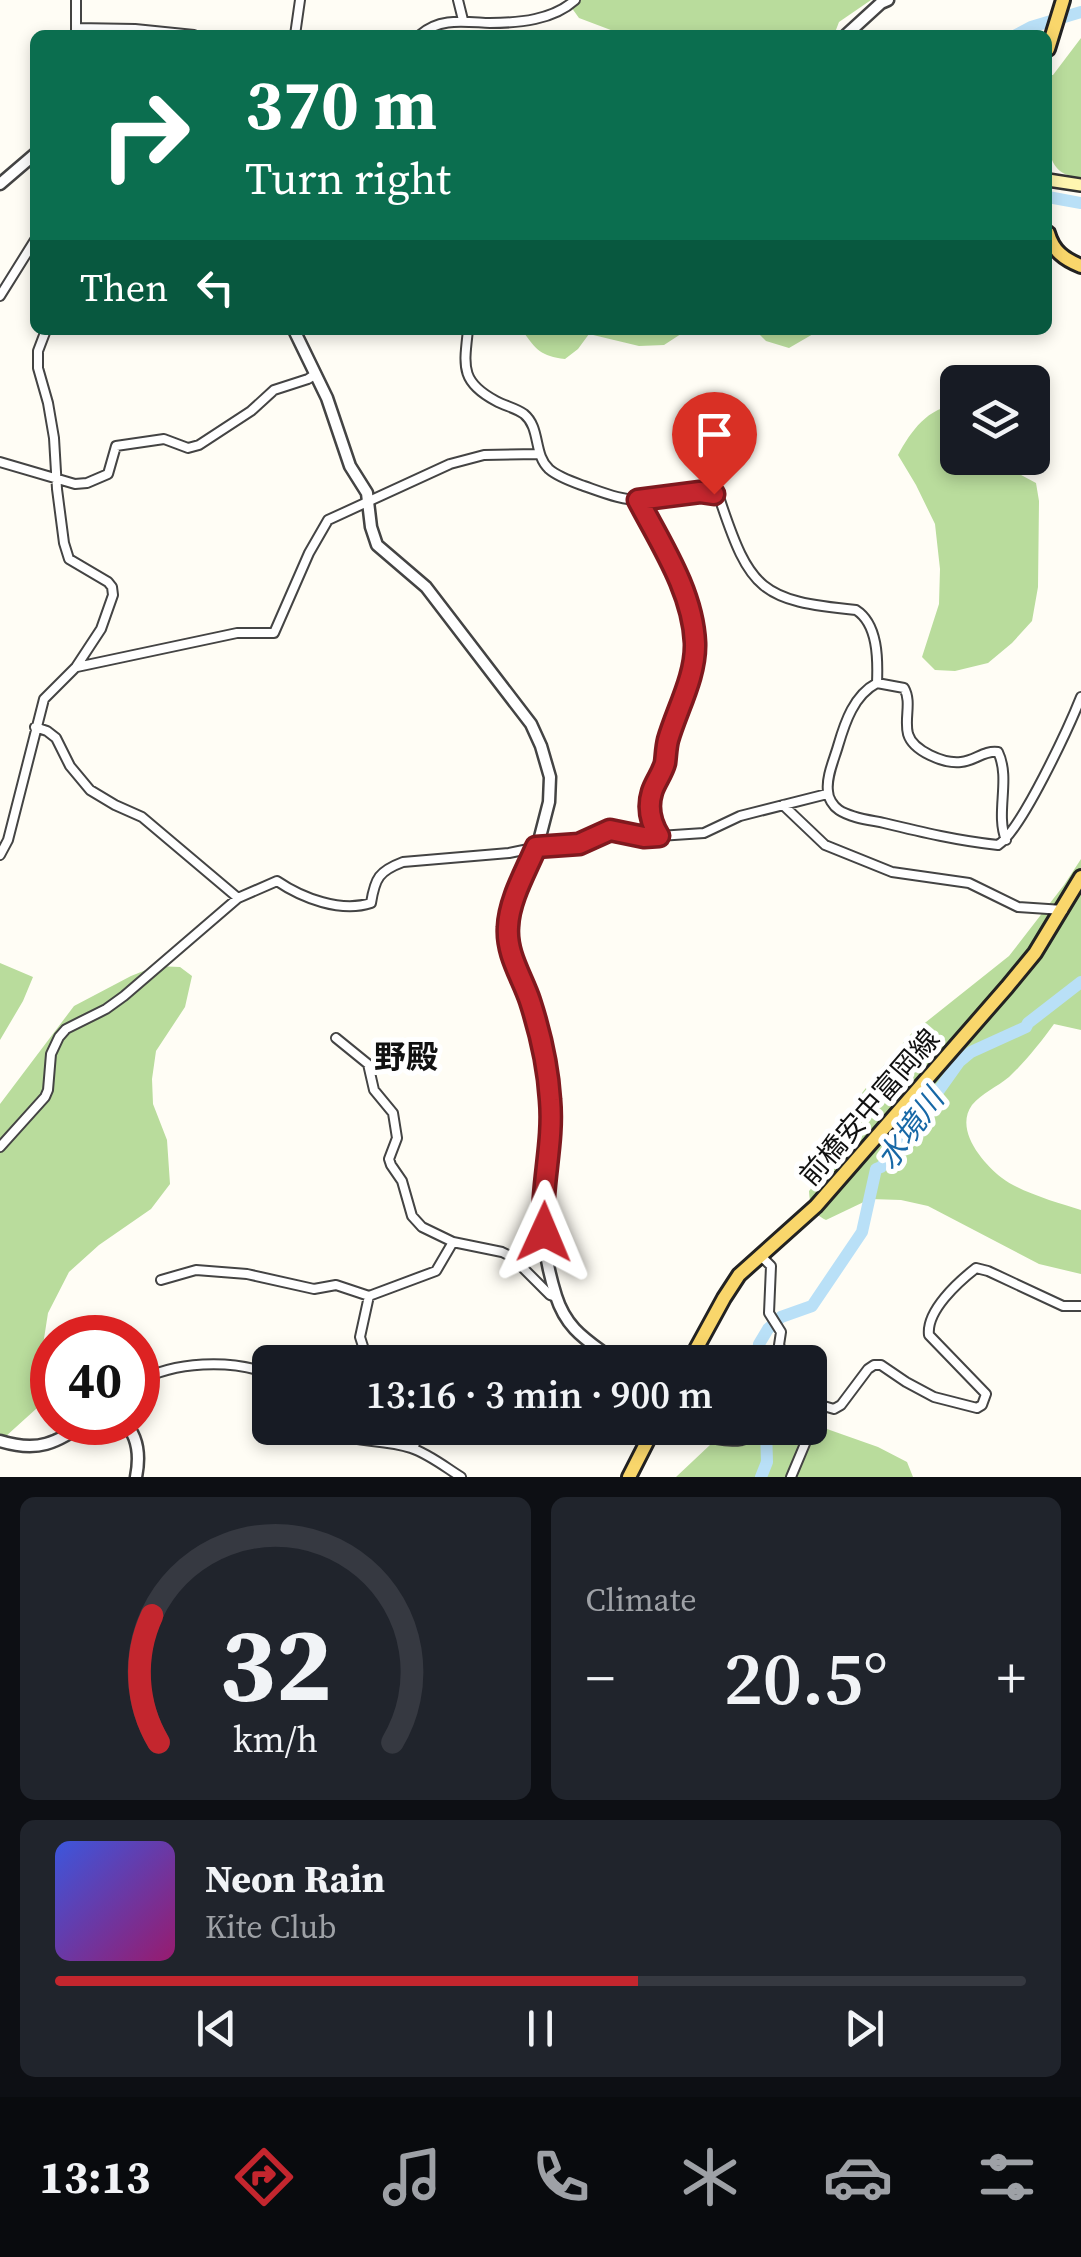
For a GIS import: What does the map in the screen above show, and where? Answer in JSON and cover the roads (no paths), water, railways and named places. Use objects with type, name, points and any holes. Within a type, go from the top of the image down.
[{"type":"main road","points":[[1052,35],[1061,5]]},
{"type":"main road","points":[[1052,181],[1081,185]]},
{"type":"main road","points":[[1052,242],[1056,252],[1081,266]]},
{"type":"main road","name":"前橋安中富岡線","points":[[698,1345],[739,1275],[816,1206],[1008,987],[1063,910],[1081,877]]},
{"type":"main road","points":[[630,1477],[646,1445]]},
{"type":"street","points":[[76,0],[76,30]]},
{"type":"street","points":[[296,30],[300,0]]},
{"type":"street","points":[[458,0],[462,20]]},
{"type":"street","points":[[426,30],[462,20],[490,23],[547,16],[575,0]]},
{"type":"street","points":[[851,30],[888,0]]},
{"type":"street","points":[[490,23],[490,30]]},
{"type":"street","points":[[106,30],[145,30]]},
{"type":"street","points":[[0,184],[30,158]]},
{"type":"street","points":[[0,296],[30,248]]},
{"type":"street","points":[[0,855],[8,840],[44,699],[76,667],[101,630],[113,595],[108,582],[70,559],[64,543],[54,438],[38,368],[38,351],[44,335]]},
{"type":"street","points":[[296,335],[327,398],[350,466],[367,493],[377,544],[426,587],[531,724],[550,777],[545,823],[507,930],[515,966],[538,1028],[550,1092],[552,1112],[542,1214],[546,1254],[563,1314],[591,1345]]},
{"type":"street","points":[[467,335],[464,365],[467,376],[494,400],[527,416],[538,454],[550,471],[616,498],[714,494],[720,500],[739,553],[766,588],[794,602],[856,610],[864,615],[873,636],[877,682]]},
{"type":"street","points":[[0,462],[56,480],[87,483],[108,474],[116,446],[164,440],[188,448],[199,445],[251,411],[274,390],[316,374]]},
{"type":"street","points":[[76,667],[237,634],[274,633],[328,520],[450,464],[484,455],[538,454]]},
{"type":"street","points":[[638,500],[688,605],[695,648],[664,764],[652,792],[650,813],[659,836]]},
{"type":"street","points":[[1006,840],[1001,828],[1003,775],[998,752],[989,751],[958,763],[943,760],[910,740],[908,693],[904,688],[877,682],[858,696],[830,772],[827,794],[832,804],[855,816],[998,846],[1006,840],[1053,758],[1081,697]]},
{"type":"street","points":[[35,726],[56,738],[70,766],[90,790],[142,817],[238,898]]},
{"type":"street","points":[[0,1147],[45,1097],[52,1054],[66,1029],[124,996],[238,898],[277,881],[308,899],[359,906],[370,902],[374,882],[387,868],[404,862],[579,844],[610,830],[644,837],[704,833],[740,816],[827,794]]},
{"type":"street","points":[[783,804],[826,845],[892,872],[969,883],[1018,907],[1063,910]]},
{"type":"street","points":[[336,1038],[368,1064],[374,1090],[394,1113],[397,1138],[389,1159],[402,1181],[412,1216],[422,1227],[453,1242],[512,1257],[550,1296],[556,1297]]},
{"type":"street","points":[[161,1280],[196,1270],[247,1274],[314,1289],[336,1285],[369,1296],[436,1272],[453,1242]]},
{"type":"street","points":[[760,1255],[772,1266],[769,1313],[781,1332],[779,1345]]},
{"type":"street","points":[[827,1407],[841,1406],[874,1365],[934,1397],[978,1408],[982,1405],[986,1394],[929,1334],[928,1326],[932,1314],[976,1268],[1062,1306],[1081,1306]]},
{"type":"street","points":[[363,1345],[360,1337],[369,1296]]},
{"type":"street","points":[[160,1371],[199,1366],[252,1369]]},
{"type":"street","points":[[0,1441],[17,1446],[43,1445]]},
{"type":"street","points":[[136,1445],[136,1477]]},
{"type":"street","points":[[396,1445],[414,1449],[461,1477]]},
{"type":"street","points":[[414,1445],[414,1449]]},
{"type":"street","points":[[792,1477],[805,1445]]},
{"type":"waterway","points":[[1025,30],[1081,12]]},
{"type":"waterway","points":[[1052,198],[1081,203]]},
{"type":"waterway","name":"水境川","points":[[759,1345],[781,1317],[812,1306],[862,1232],[876,1169],[897,1149],[959,1062],[971,1052],[1026,1027],[1081,982]]},
{"type":"waterway","name":"水境川","points":[[761,1477],[767,1462],[766,1445]]},
{"type":"district","name":"野殿","points":[[406,1057]]}]
